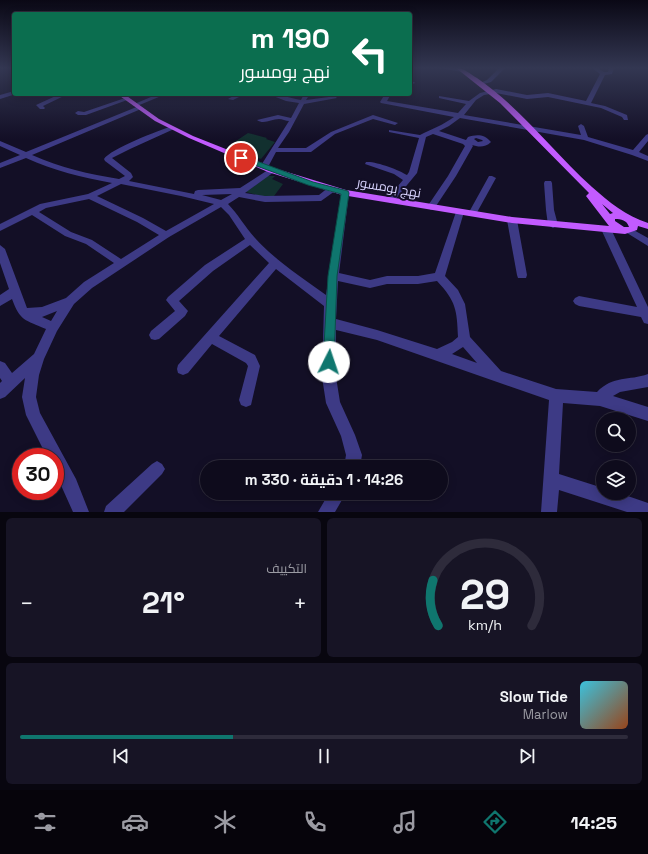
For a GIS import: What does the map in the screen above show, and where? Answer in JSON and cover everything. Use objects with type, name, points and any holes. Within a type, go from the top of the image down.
[{"type":"main road","points":[[492,92],[530,128],[577,178],[629,226]]},
{"type":"main road","name":"نهج بومسور","points":[[123,96],[137,107],[172,128],[268,169],[345,193],[472,214],[553,225],[580,227],[608,224],[648,226]]},
{"type":"main road","points":[[577,178],[603,214],[608,224]]},
{"type":"main road","points":[[608,224],[612,216],[629,226]]},
{"type":"main road","name":"نهج بومسور","points":[[629,226],[648,232]]},
{"type":"street","points":[[390,200],[413,173],[422,137],[431,131],[447,125],[462,113],[469,103],[482,94],[488,92]]},
{"type":"street","points":[[504,92],[527,97],[548,95],[588,103],[609,108],[625,116],[626,119]]},
{"type":"street","points":[[588,103],[594,92]]},
{"type":"street","points":[[0,96],[12,93]]},
{"type":"street","points":[[42,108],[39,105],[60,96]]},
{"type":"street","points":[[78,113],[87,113],[123,96]]},
{"type":"street","points":[[0,166],[137,107],[159,96]]},
{"type":"street","points":[[232,99],[238,96]]},
{"type":"street","points":[[277,96],[288,100],[303,102],[334,98],[331,96]]},
{"type":"street","points":[[81,512],[70,484],[33,415],[29,397],[32,375],[38,358],[53,327],[70,301],[88,285],[166,235],[241,192],[268,169],[273,150],[286,132],[307,96]]},
{"type":"street","points":[[387,96],[383,101],[384,102],[585,138],[635,153],[648,159]]},
{"type":"street","points":[[441,97],[469,103]]},
{"type":"street","points":[[260,120],[268,120],[278,117],[292,120]]},
{"type":"street","points":[[273,150],[308,150],[333,133],[373,117],[395,123]]},
{"type":"street","points":[[581,126],[585,138]]},
{"type":"street","points":[[0,228],[32,211],[54,203],[90,196],[129,177],[110,162],[108,159],[109,157],[127,147],[172,128]]},
{"type":"street","points":[[391,131],[422,137]]},
{"type":"street","points":[[431,131],[471,143],[452,176],[431,207]]},
{"type":"street","points":[[635,153],[648,136]]},
{"type":"street","points":[[0,143],[26,155],[73,173],[181,193],[222,203],[232,213],[251,240],[275,263],[330,304]]},
{"type":"street","points":[[369,164],[397,172],[408,180]]},
{"type":"street","points":[[472,214],[492,178]]},
{"type":"street","points":[[548,183],[550,210],[553,225]]},
{"type":"street","points":[[181,193],[241,192],[265,199],[321,198],[332,189]]},
{"type":"street","points":[[345,193],[330,304],[329,377],[333,404],[348,435],[354,455],[353,460]]},
{"type":"street","points":[[90,196],[140,220],[166,235]]},
{"type":"street","points":[[32,211],[68,234],[89,242],[122,264]]},
{"type":"street","points":[[439,277],[460,212]]},
{"type":"street","points":[[512,220],[522,275]]},
{"type":"street","points":[[608,224],[647,316]]},
{"type":"street","points":[[629,226],[648,243]]},
{"type":"street","points":[[155,335],[182,311],[172,300],[209,268],[251,240]]},
{"type":"street","points":[[0,249],[14,292],[25,313],[37,321],[53,327]]},
{"type":"street","points":[[183,369],[275,263]]},
{"type":"street","points":[[333,276],[370,284],[387,280],[418,280],[439,277]]},
{"type":"street","points":[[439,277],[453,293],[458,303],[463,322],[464,339],[496,375]]},
{"type":"street","points":[[0,301],[14,292]]},
{"type":"street","points":[[25,313],[43,312],[70,301]]},
{"type":"street","points":[[579,301],[647,316]]},
{"type":"street","points":[[330,323],[377,335],[556,396],[600,399],[648,414]]},
{"type":"street","points":[[210,337],[254,362],[246,400]]},
{"type":"street","points":[[438,355],[456,346],[464,339]]},
{"type":"street","points":[[0,392],[38,358]]},
{"type":"street","points":[[0,367],[10,382]]},
{"type":"street","points":[[600,399],[607,390],[615,386],[645,382],[648,380]]},
{"type":"street","points":[[549,512],[556,396]]},
{"type":"street","points":[[112,512],[157,469]]},
{"type":"street","points":[[551,480],[581,488],[648,511]]},
{"type":"street","points":[[326,512],[334,500]]},
{"type":"green space","points":[[248,133],[267,138],[266,139],[275,142],[261,159],[227,147]]},
{"type":"green space","points":[[268,176],[275,176],[272,179],[283,184],[274,196],[264,197],[246,192]]},
{"type":"route","points":[[241,158],[310,184],[345,193],[330,304],[329,362]]}]
